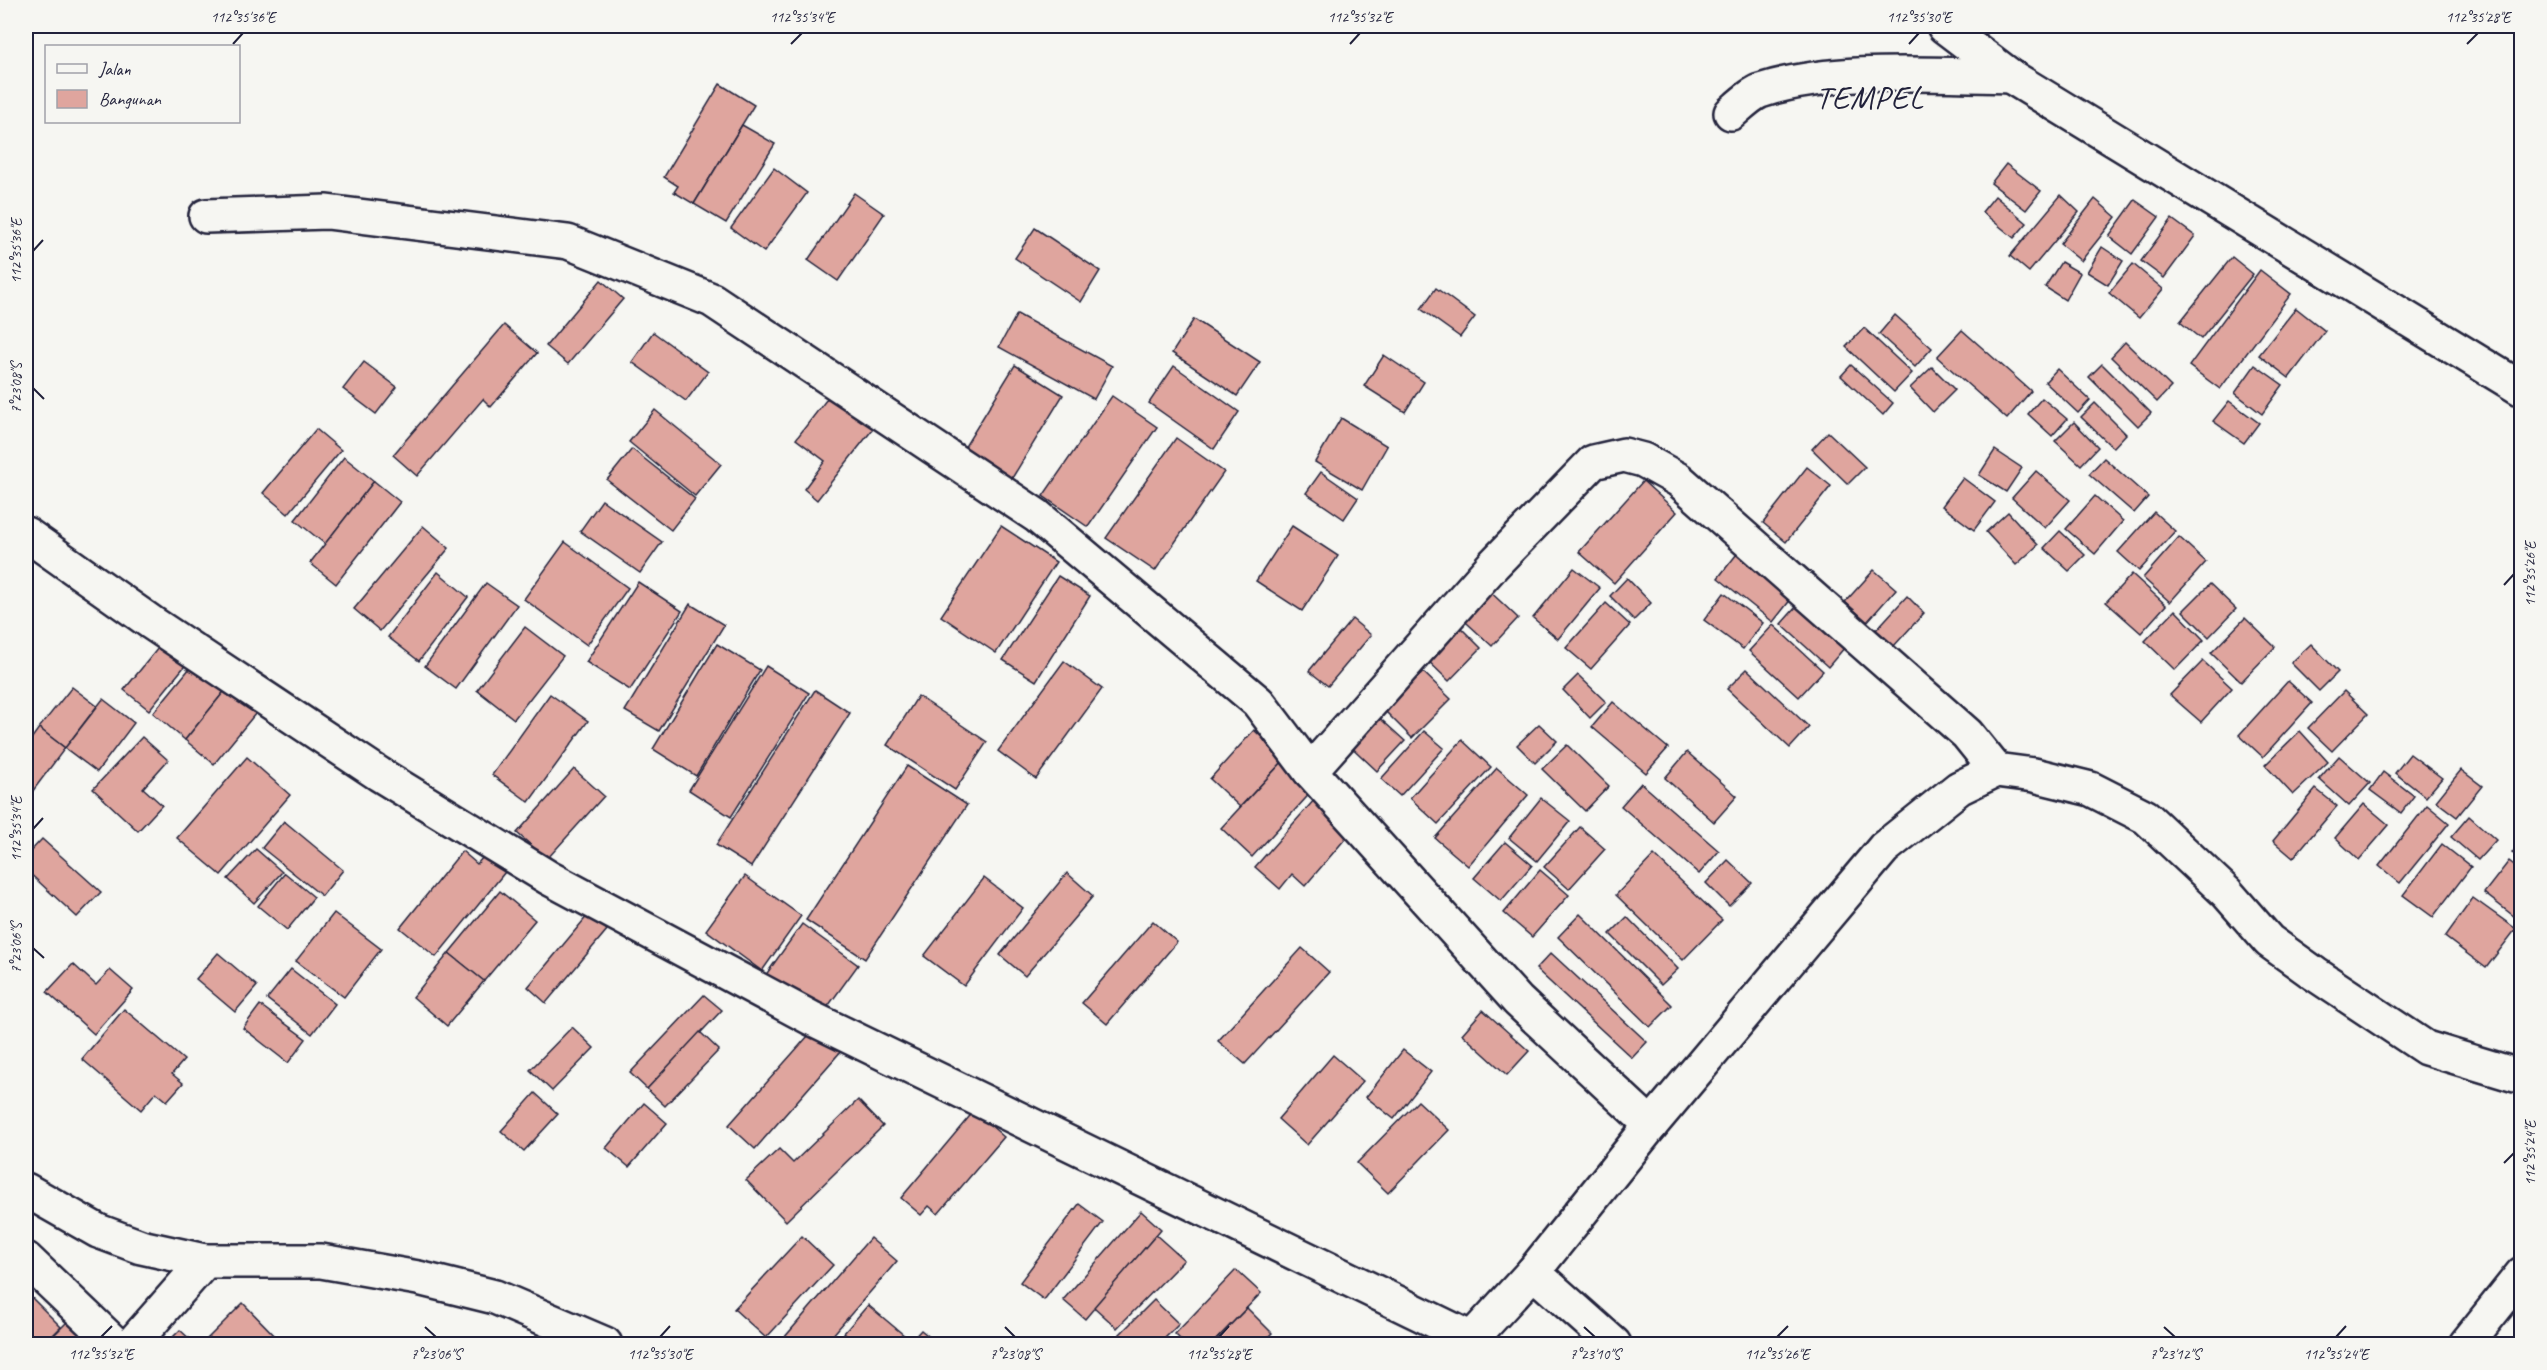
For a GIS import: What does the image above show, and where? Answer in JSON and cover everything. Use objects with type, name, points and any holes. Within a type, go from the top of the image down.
[{"type":"street","points":[[1944,26],[1974,51],[2010,76],[2522,389]]},
{"type":"street","points":[[1731,113],[1758,92],[1820,79],[1883,74],[2010,76]]},
{"type":"street","points":[[206,216],[327,212],[568,242],[712,300],[1037,516],[1258,702],[1310,771],[1518,1001],[1651,1125]]},
{"type":"street","points":[[1310,771],[1494,564],[1593,462],[1624,455],[1643,460],[1679,480],[1967,734],[1996,770]]},
{"type":"street","points":[[26,534],[152,624],[379,774],[549,878],[811,1018],[1470,1342],[1533,1272],[1651,1125],[1884,848],[1959,788],[1996,770],[2034,775],[2091,789],[2146,817],[2227,893],[2269,940],[2324,980],[2426,1048],[2522,1077]]},
{"type":"street","points":[[26,1190],[98,1231],[141,1247],[205,1261],[321,1262],[418,1278],[495,1297],[604,1344]]},
{"type":"street","points":[[26,1259],[115,1344]]},
{"type":"street","points":[[132,1344],[205,1261]]},
{"type":"street","points":[[1533,1272],[1614,1344]]},
{"type":"street","points":[[2466,1344],[2522,1274]]},
{"type":"building","points":[[720,84],[754,105],[694,204],[674,192],[678,186],[664,177]]},
{"type":"building","points":[[742,125],[775,144],[726,223],[694,204]]},
{"type":"building","points":[[2006,164],[2041,191],[2026,210],[1991,183]]},
{"type":"building","points":[[774,168],[807,193],[764,252],[731,228]]},
{"type":"building","points":[[854,193],[884,214],[838,281],[808,260]]},
{"type":"building","points":[[2061,195],[2079,212],[2029,272],[2010,256]]},
{"type":"building","points":[[1995,196],[2027,223],[2014,238],[1982,212]]},
{"type":"building","points":[[2095,199],[2116,217],[2081,261],[2060,244]]},
{"type":"building","points":[[2135,200],[2159,217],[2132,254],[2109,236]]},
{"type":"building","points":[[2172,219],[2195,236],[2164,278],[2141,261]]},
{"type":"building","points":[[1035,228],[1100,271],[1081,302],[1015,258]]},
{"type":"building","points":[[2102,247],[2123,261],[2108,285],[2087,272]]},
{"type":"building","points":[[2232,257],[2253,274],[2201,339],[2180,322]]},
{"type":"building","points":[[2061,262],[2080,273],[2065,300],[2045,287]]},
{"type":"building","points":[[2133,264],[2163,289],[2139,318],[2109,293]]},
{"type":"building","points":[[2260,270],[2291,294],[2220,389],[2189,366]]},
{"type":"building","points":[[601,280],[623,299],[568,364],[546,346]]},
{"type":"building","points":[[1436,288],[1475,317],[1460,337],[1421,309]]},
{"type":"building","points":[[2296,308],[2325,331],[2289,378],[2259,355]]},
{"type":"building","points":[[1017,314],[1112,366],[1094,399],[999,347]]},
{"type":"building","points":[[1895,315],[1932,348],[1915,367],[1879,334]]},
{"type":"building","points":[[1194,319],[1260,362],[1237,396],[1172,353]]},
{"type":"building","points":[[504,325],[537,353],[491,407],[483,399],[417,476],[393,455]]},
{"type":"building","points":[[1864,328],[1912,373],[1894,392],[1846,347]]},
{"type":"building","points":[[1962,330],[2031,391],[2007,419],[1937,357]]},
{"type":"building","points":[[653,332],[708,372],[686,401],[632,362]]},
{"type":"building","points":[[2125,342],[2171,387],[2157,402],[2111,357]]},
{"type":"building","points":[[1384,355],[1424,382],[1405,412],[1364,386]]},
{"type":"building","points":[[364,362],[397,387],[376,414],[343,389]]},
{"type":"building","points":[[2102,364],[2151,413],[2138,426],[2089,377]]},
{"type":"building","points":[[1015,365],[1063,395],[1006,488],[958,458]]},
{"type":"building","points":[[1851,365],[1893,403],[1883,415],[1841,376]]},
{"type":"building","points":[[2255,365],[2283,385],[2262,414],[2235,393]]},
{"type":"building","points":[[1174,366],[1239,412],[1214,449],[1149,403]]},
{"type":"building","points":[[1932,367],[1955,390],[1933,412],[1910,388]]},
{"type":"building","points":[[2057,369],[2090,400],[2078,413],[2045,382]]},
{"type":"building","points":[[833,391],[876,425],[817,500],[804,489],[825,461],[796,439]]},
{"type":"building","points":[[1112,396],[1157,427],[1088,527],[1043,496]]},
{"type":"building","points":[[2042,398],[2067,419],[2052,436],[2028,414]]},
{"type":"building","points":[[2229,401],[2259,423],[2244,443],[2213,421]]},
{"type":"building","points":[[2095,403],[2126,434],[2113,448],[2081,417]]},
{"type":"building","points":[[655,410],[721,464],[695,496],[629,442]]},
{"type":"building","points":[[1341,418],[1387,446],[1362,490],[1315,462]]},
{"type":"building","points":[[2074,422],[2098,447],[2081,465],[2055,441]]},
{"type":"building","points":[[316,429],[341,450],[288,514],[263,493]]},
{"type":"building","points":[[1828,432],[1865,467],[1848,484],[1812,449]]},
{"type":"building","points":[[1176,438],[1224,472],[1155,571],[1106,538]]},
{"type":"building","points":[[632,449],[695,499],[671,530],[607,480]]},
{"type":"building","points":[[1995,450],[2022,468],[2006,492],[1979,475]]},
{"type":"building","points":[[344,457],[374,481],[325,544],[295,520]]},
{"type":"building","points":[[2104,458],[2148,497],[2134,513],[2089,474]]},
{"type":"building","points":[[1807,467],[1831,486],[1786,542],[1763,523]]},
{"type":"building","points":[[2036,471],[2070,500],[2045,528],[2012,498]]},
{"type":"building","points":[[1321,472],[1358,498],[1344,519],[1306,493]]},
{"type":"building","points":[[1963,478],[1995,502],[1974,530],[1942,506]]},
{"type":"building","points":[[374,481],[400,502],[336,584],[310,563]]},
{"type":"building","points":[[1643,481],[1677,512],[1614,583],[1579,552]]},
{"type":"building","points":[[2095,496],[2123,521],[2095,554],[2066,529]]},
{"type":"building","points":[[602,500],[662,542],[640,573],[580,531]]},
{"type":"building","points":[[2008,512],[2038,545],[2016,565],[1986,532]]},
{"type":"building","points":[[2154,512],[2175,531],[2139,571],[2118,552]]},
{"type":"building","points":[[423,526],[449,548],[380,631],[354,609]]},
{"type":"building","points":[[1001,526],[1056,562],[996,653],[941,616]]},
{"type":"building","points":[[1292,526],[1338,556],[1302,611],[1256,581]]},
{"type":"building","points":[[2060,531],[2085,555],[2069,571],[2044,548]]},
{"type":"building","points":[[2179,537],[2206,562],[2170,602],[2143,578]]},
{"type":"building","points":[[565,542],[628,588],[587,645],[524,599]]},
{"type":"building","points":[[1740,550],[1795,594],[1773,622],[1718,578]]},
{"type":"building","points":[[1574,568],[1600,588],[1558,639],[1533,618]]},
{"type":"building","points":[[1874,570],[1896,589],[1867,622],[1845,602]]},
{"type":"building","points":[[438,572],[468,597],[419,661],[388,637]]},
{"type":"building","points":[[2132,574],[2166,605],[2141,633],[2106,602]]},
{"type":"building","points":[[1058,576],[1090,596],[1036,681],[1003,660]]},
{"type":"building","points":[[1627,578],[1651,603],[1634,620],[1610,596]]},
{"type":"building","points":[[638,582],[682,611],[630,690],[586,662]]},
{"type":"building","points":[[486,583],[517,605],[456,689],[425,666]]},
{"type":"building","points":[[2210,584],[2236,609],[2209,637],[2183,611]]},
{"type":"building","points":[[1483,585],[1518,618],[1492,646],[1456,613]]},
{"type":"building","points":[[1724,593],[1763,623],[1743,649],[1704,620]]},
{"type":"building","points":[[1907,596],[1924,613],[1893,647],[1875,631]]},
{"type":"building","points":[[1804,598],[1851,640],[1828,667],[1781,624]]},
{"type":"building","points":[[1606,603],[1630,625],[1591,669],[1566,648]]},
{"type":"building","points":[[690,604],[724,625],[659,731],[625,711]]},
{"type":"building","points":[[2175,610],[2204,640],[2175,670],[2145,641]]},
{"type":"building","points":[[2245,618],[2275,647],[2241,682],[2211,653]]},
{"type":"building","points":[[1352,619],[1371,635],[1328,686],[1309,671]]},
{"type":"building","points":[[1455,622],[1481,648],[1449,681],[1422,655]]},
{"type":"building","points":[[1773,625],[1823,671],[1799,697],[1749,651]]},
{"type":"building","points":[[525,627],[563,656],[514,719],[477,690]]},
{"type":"building","points":[[167,637],[192,657],[149,710],[124,690]]},
{"type":"building","points":[[717,644],[760,670],[696,776],[653,749]]},
{"type":"building","points":[[2311,644],[2338,672],[2319,691],[2291,663]]},
{"type":"building","points":[[199,657],[231,683],[185,740],[153,713]]},
{"type":"building","points":[[1064,661],[1102,689],[1036,779],[998,751]]},
{"type":"building","points":[[2203,661],[2232,688],[2201,722],[2170,695]]},
{"type":"building","points":[[766,666],[809,693],[731,817],[689,790]]},
{"type":"building","points":[[1419,668],[1451,699],[1412,738],[1381,707]]},
{"type":"building","points":[[1747,669],[1809,727],[1790,748],[1727,689]]},
{"type":"building","points":[[1578,675],[1606,702],[1590,718],[1563,690]]},
{"type":"building","points":[[2288,681],[2312,703],[2263,757],[2239,735]]},
{"type":"building","points":[[231,683],[260,708],[214,764],[185,740]]},
{"type":"building","points":[[72,687],[97,706],[65,748],[39,728]]},
{"type":"building","points":[[815,690],[850,713],[751,867],[716,845]]},
{"type":"building","points":[[2344,691],[2368,714],[2332,751],[2308,728]]},
{"type":"building","points":[[550,694],[588,721],[529,802],[492,775]]},
{"type":"building","points":[[918,696],[987,742],[955,790],[887,745]]},
{"type":"building","points":[[103,699],[134,723],[97,772],[65,748]]},
{"type":"building","points":[[1613,702],[1668,748],[1646,773],[1592,727]]},
{"type":"building","points":[[1373,712],[1405,741],[1377,771],[1345,741]]},
{"type":"building","points":[[1539,724],[1557,741],[1535,763],[1517,745]]},
{"type":"building","points":[[39,728],[65,748],[26,800],[26,746]]},
{"type":"building","points":[[1254,730],[1285,759],[1240,807],[1210,779]]},
{"type":"building","points":[[1424,731],[1444,748],[1400,796],[1381,779]]},
{"type":"building","points":[[2300,731],[2328,762],[2293,795],[2265,765]]},
{"type":"building","points":[[142,737],[168,760],[143,788],[162,805],[138,831],[93,789]]},
{"type":"building","points":[[1462,740],[1491,767],[1438,824],[1410,798]]},
{"type":"building","points":[[1567,745],[1609,786],[1585,811],[1542,769]]},
{"type":"building","points":[[1687,752],[1737,796],[1714,822],[1665,778]]},
{"type":"building","points":[[2410,754],[2442,778],[2426,797],[2395,773]]},
{"type":"building","points":[[2339,756],[2370,783],[2349,806],[2319,779]]},
{"type":"building","points":[[247,757],[290,795],[221,875],[177,838]]},
{"type":"building","points":[[1285,759],[1316,787],[1252,857],[1221,828]]},
{"type":"building","points":[[907,766],[967,805],[865,959],[806,920]]},
{"type":"building","points":[[1497,768],[1528,795],[1468,866],[1435,838]]},
{"type":"building","points":[[574,769],[604,796],[547,859],[517,833]]},
{"type":"building","points":[[2461,770],[2482,786],[2457,817],[2436,801]]},
{"type":"building","points":[[2383,772],[2414,796],[2401,813],[2370,790]]},
{"type":"building","points":[[1641,783],[1719,851],[1699,874],[1621,806]]},
{"type":"building","points":[[2316,789],[2337,806],[2293,858],[2273,841]]},
{"type":"building","points":[[1541,798],[1570,821],[1537,861],[1509,838]]},
{"type":"building","points":[[1315,799],[1351,832],[1305,886],[1292,874],[1280,889],[1255,867]]},
{"type":"building","points":[[2364,804],[2389,825],[2359,860],[2335,838]]},
{"type":"building","points":[[2427,805],[2449,823],[2400,883],[2379,866]]},
{"type":"building","points":[[2469,816],[2496,840],[2478,860],[2451,837]]},
{"type":"building","points":[[284,821],[343,870],[322,896],[262,848]]},
{"type":"building","points":[[1580,827],[1605,849],[1569,889],[1544,867]]},
{"type":"building","points":[[42,839],[101,892],[77,917],[26,870],[26,856]]},
{"type":"building","points":[[2522,840],[2522,859],[2512,853]]},
{"type":"building","points":[[1505,842],[1532,865],[1501,901],[1474,878]]},
{"type":"building","points":[[2442,844],[2471,867],[2433,917],[2403,895]]},
{"type":"building","points":[[256,849],[282,872],[254,903],[228,879]]},
{"type":"building","points":[[489,850],[509,867],[436,957],[400,928],[462,851],[477,864]]},
{"type":"building","points":[[1654,855],[1722,920],[1683,960],[1616,895]]},
{"type":"building","points":[[1728,860],[1752,883],[1729,906],[1706,883]]},
{"type":"building","points":[[2509,861],[2522,871],[2522,908],[2515,917],[2484,893]]},
{"type":"building","points":[[1540,870],[1569,895],[1532,937],[1504,913]]},
{"type":"building","points":[[285,873],[314,897],[287,930],[258,906]]},
{"type":"building","points":[[1067,873],[1093,896],[1025,976],[1000,955]]},
{"type":"building","points":[[745,876],[801,916],[762,971],[706,930]]},
{"type":"building","points":[[984,878],[1023,908],[964,986],[924,956]]},
{"type":"building","points":[[500,891],[535,920],[484,981],[449,953]]},
{"type":"building","points":[[2473,898],[2516,929],[2486,968],[2445,937]]},
{"type":"building","points":[[334,913],[381,949],[344,997],[296,961]]},
{"type":"building","points":[[1580,914],[1672,1005],[1650,1027],[1558,937]]},
{"type":"building","points":[[588,915],[607,930],[546,1003],[528,987]]},
{"type":"building","points":[[1627,917],[1678,969],[1661,985],[1610,934]]},
{"type":"building","points":[[1153,921],[1177,942],[1107,1024],[1082,1003]]},
{"type":"building","points":[[802,924],[858,965],[821,1016],[765,976]]},
{"type":"building","points":[[1302,948],[1329,972],[1245,1064],[1218,1041]]},
{"type":"building","points":[[218,953],[257,986],[235,1012],[196,979]]},
{"type":"building","points":[[449,953],[484,981],[447,1026],[413,997]]},
{"type":"building","points":[[1551,953],[1647,1042],[1632,1058],[1536,969]]},
{"type":"building","points":[[73,964],[96,985],[110,970],[133,990],[94,1034],[47,992]]},
{"type":"building","points":[[291,969],[335,1004],[312,1034],[267,999]]},
{"type":"building","points":[[704,995],[722,1010],[647,1089],[630,1073]]},
{"type":"building","points":[[260,1005],[306,1039],[288,1063],[243,1028]]},
{"type":"building","points":[[124,1009],[184,1060],[172,1074],[183,1083],[167,1101],[156,1092],[141,1110],[82,1059]]},
{"type":"building","points":[[1483,1010],[1529,1051],[1507,1075],[1462,1034]]},
{"type":"building","points":[[572,1027],[594,1048],[552,1091],[530,1070]]},
{"type":"building","points":[[816,1027],[842,1050],[755,1149],[729,1125]]},
{"type":"building","points":[[700,1032],[719,1050],[665,1106],[647,1089]]},
{"type":"building","points":[[1403,1050],[1431,1072],[1394,1119],[1366,1097]]},
{"type":"building","points":[[1333,1055],[1363,1081],[1307,1145],[1278,1119]]},
{"type":"building","points":[[535,1093],[558,1114],[524,1151],[501,1131]]},
{"type":"building","points":[[858,1100],[883,1126],[786,1221],[746,1180],[779,1149],[793,1163]]},
{"type":"building","points":[[1418,1101],[1449,1130],[1388,1193],[1357,1163]]},
{"type":"building","points":[[644,1103],[667,1123],[629,1167],[606,1148]]},
{"type":"building","points":[[974,1111],[1004,1137],[938,1214],[929,1206],[921,1215],[901,1198]]},
{"type":"building","points":[[1079,1204],[1103,1222],[1044,1300],[1020,1282]]},
{"type":"building","points":[[1141,1211],[1161,1229],[1085,1319],[1063,1300]]},
{"type":"building","points":[[1156,1235],[1184,1260],[1117,1328],[1094,1307]]},
{"type":"building","points":[[802,1236],[833,1265],[766,1338],[734,1309]]},
{"type":"building","points":[[870,1238],[897,1261],[825,1344],[791,1344],[784,1338]]},
{"type":"building","points":[[1236,1270],[1261,1293],[1212,1344],[1185,1344],[1175,1334]]},
{"type":"building","points":[[28,1294],[61,1327],[44,1344],[26,1344],[26,1297]]},
{"type":"building","points":[[1154,1300],[1179,1324],[1159,1344],[1110,1344]]},
{"type":"building","points":[[243,1303],[278,1339],[272,1344],[202,1344]]},
{"type":"building","points":[[868,1305],[911,1341],[921,1330],[938,1344],[857,1344],[844,1333]]},
{"type":"building","points":[[1247,1308],[1272,1333],[1261,1344],[1212,1344]]},
{"type":"building","points":[[67,1322],[89,1344],[45,1344]]},
{"type":"building","points":[[180,1330],[195,1344],[166,1344]]},
{"type":"district","name":"TEMPEL","points":[[1870,97]]}]
